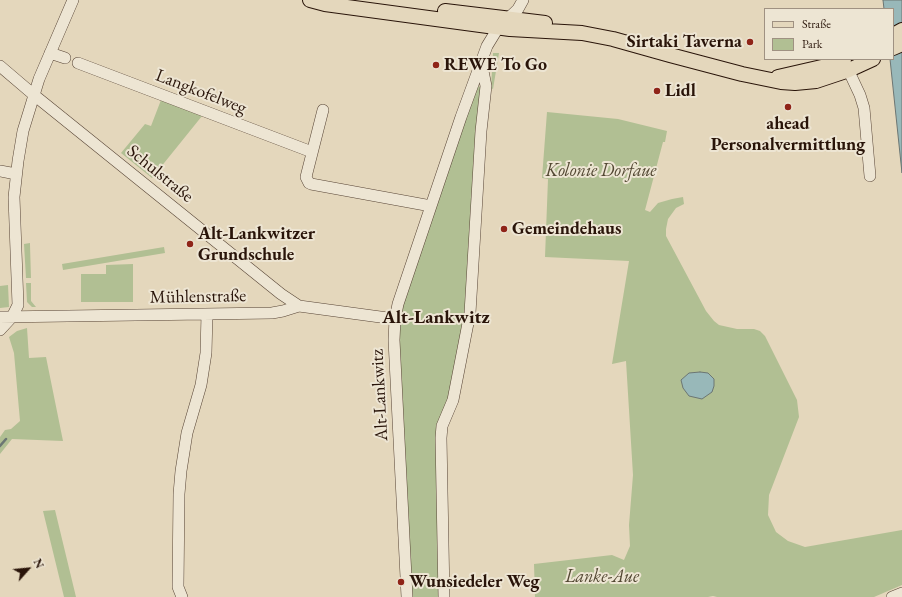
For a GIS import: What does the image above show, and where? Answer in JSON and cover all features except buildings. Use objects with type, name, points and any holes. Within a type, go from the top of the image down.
[{"type":"main road","points":[[310,0],[325,4],[498,28],[529,31],[582,32]]},
{"type":"main road","points":[[360,0],[566,26],[582,32],[620,40],[670,56],[781,82],[796,83],[816,81],[845,63],[871,60]]},
{"type":"street","points":[[0,330],[12,317],[18,305],[14,212],[16,174],[23,131],[50,53],[73,0]]},
{"type":"street","name":"Alt-Lankwitz","points":[[407,597],[394,340],[395,319],[399,300],[481,61],[489,42],[498,28],[518,9],[523,0]]},
{"type":"street","points":[[50,53],[65,58]]},
{"type":"street","points":[[444,597],[441,438],[442,426],[453,400],[470,313],[481,138],[486,86],[481,61]]},
{"type":"street","name":"Langkofelweg","points":[[78,63],[312,152]]},
{"type":"street","points":[[845,63],[860,95],[864,108],[870,176]]},
{"type":"street","name":"Schulstraße","points":[[0,66],[34,96],[299,306]]},
{"type":"street","points":[[323,110],[306,177],[307,181],[311,184],[431,206]]},
{"type":"street","points":[[0,171],[16,174]]},
{"type":"street","name":"Mühlenstraße","points":[[0,317],[272,313],[299,306],[395,319]]},
{"type":"street","points":[[182,597],[178,587],[179,494],[181,471],[187,433],[202,385],[206,353],[208,314]]},
{"type":"street","points":[[892,597],[902,593]]},
{"type":"green space","points":[[493,53],[499,53],[493,89],[491,88]]},
{"type":"green space","points":[[477,86],[481,87],[467,315],[449,401],[440,423],[440,597],[411,597],[398,334],[401,309]]},
{"type":"green space","points":[[161,100],[202,116],[152,178],[121,153],[145,124],[151,126]]},
{"type":"green space","points":[[547,112],[618,119],[667,131],[645,210],[650,212],[658,203],[683,197],[684,204],[676,208],[668,219],[666,236],[706,311],[719,325],[737,329],[754,329],[760,331],[765,336],[797,400],[799,417],[769,495],[768,515],[776,532],[788,541],[805,547],[902,530],[902,585],[874,597],[535,597],[534,564],[612,555],[624,560],[630,546],[629,525],[633,475],[626,361],[612,364],[629,261],[545,257],[548,179],[542,178]]},
{"type":"green space","points":[[30,243],[31,278],[26,278],[24,244]]},
{"type":"green space","points":[[164,247],[165,253],[63,270],[62,264]]},
{"type":"green space","points":[[133,264],[133,302],[81,302],[81,274],[106,274],[106,265]]},
{"type":"green space","points":[[26,283],[31,283],[31,301],[36,307],[32,307],[27,302]]},
{"type":"green space","points":[[8,285],[9,307],[0,308],[0,286]]},
{"type":"green space","points":[[27,328],[29,358],[46,357],[63,441],[12,439],[0,454],[0,437],[5,430],[11,429],[20,421],[14,353],[9,337],[17,331]]},
{"type":"green space","points":[[55,510],[76,597],[64,597],[43,511]]},
{"type":"water","points":[[883,0],[902,0],[902,173],[890,60],[894,60],[894,8],[884,8]]},
{"type":"water","points":[[689,373],[708,373],[714,379],[712,392],[702,399],[689,396],[683,388],[681,380]]},
{"type":"waterway","points":[[0,446],[6,439]]},
{"type":"place","name":"Sirtaki Taverna","points":[[750,42]]},
{"type":"place","name":"REWE To Go","points":[[436,65]]},
{"type":"place","name":"Lidl","points":[[657,91]]},
{"type":"place","name":"ahead Personalvermittlung","points":[[788,107]]},
{"type":"place","name":"Gemeindehaus","points":[[504,229]]},
{"type":"place","name":"Alt-Lankwitzer Grundschule","points":[[190,244]]},
{"type":"place","name":"Wunsiedeler Weg","points":[[401,582]]},
{"type":"district","name":"Alt-Lankwitz","points":[[436,318]]},
{"type":"park label","name":"Kolonie Dorfaue","points":[[601,171]]},
{"type":"park label","name":"Lanke-Aue","points":[[602,577]]}]
